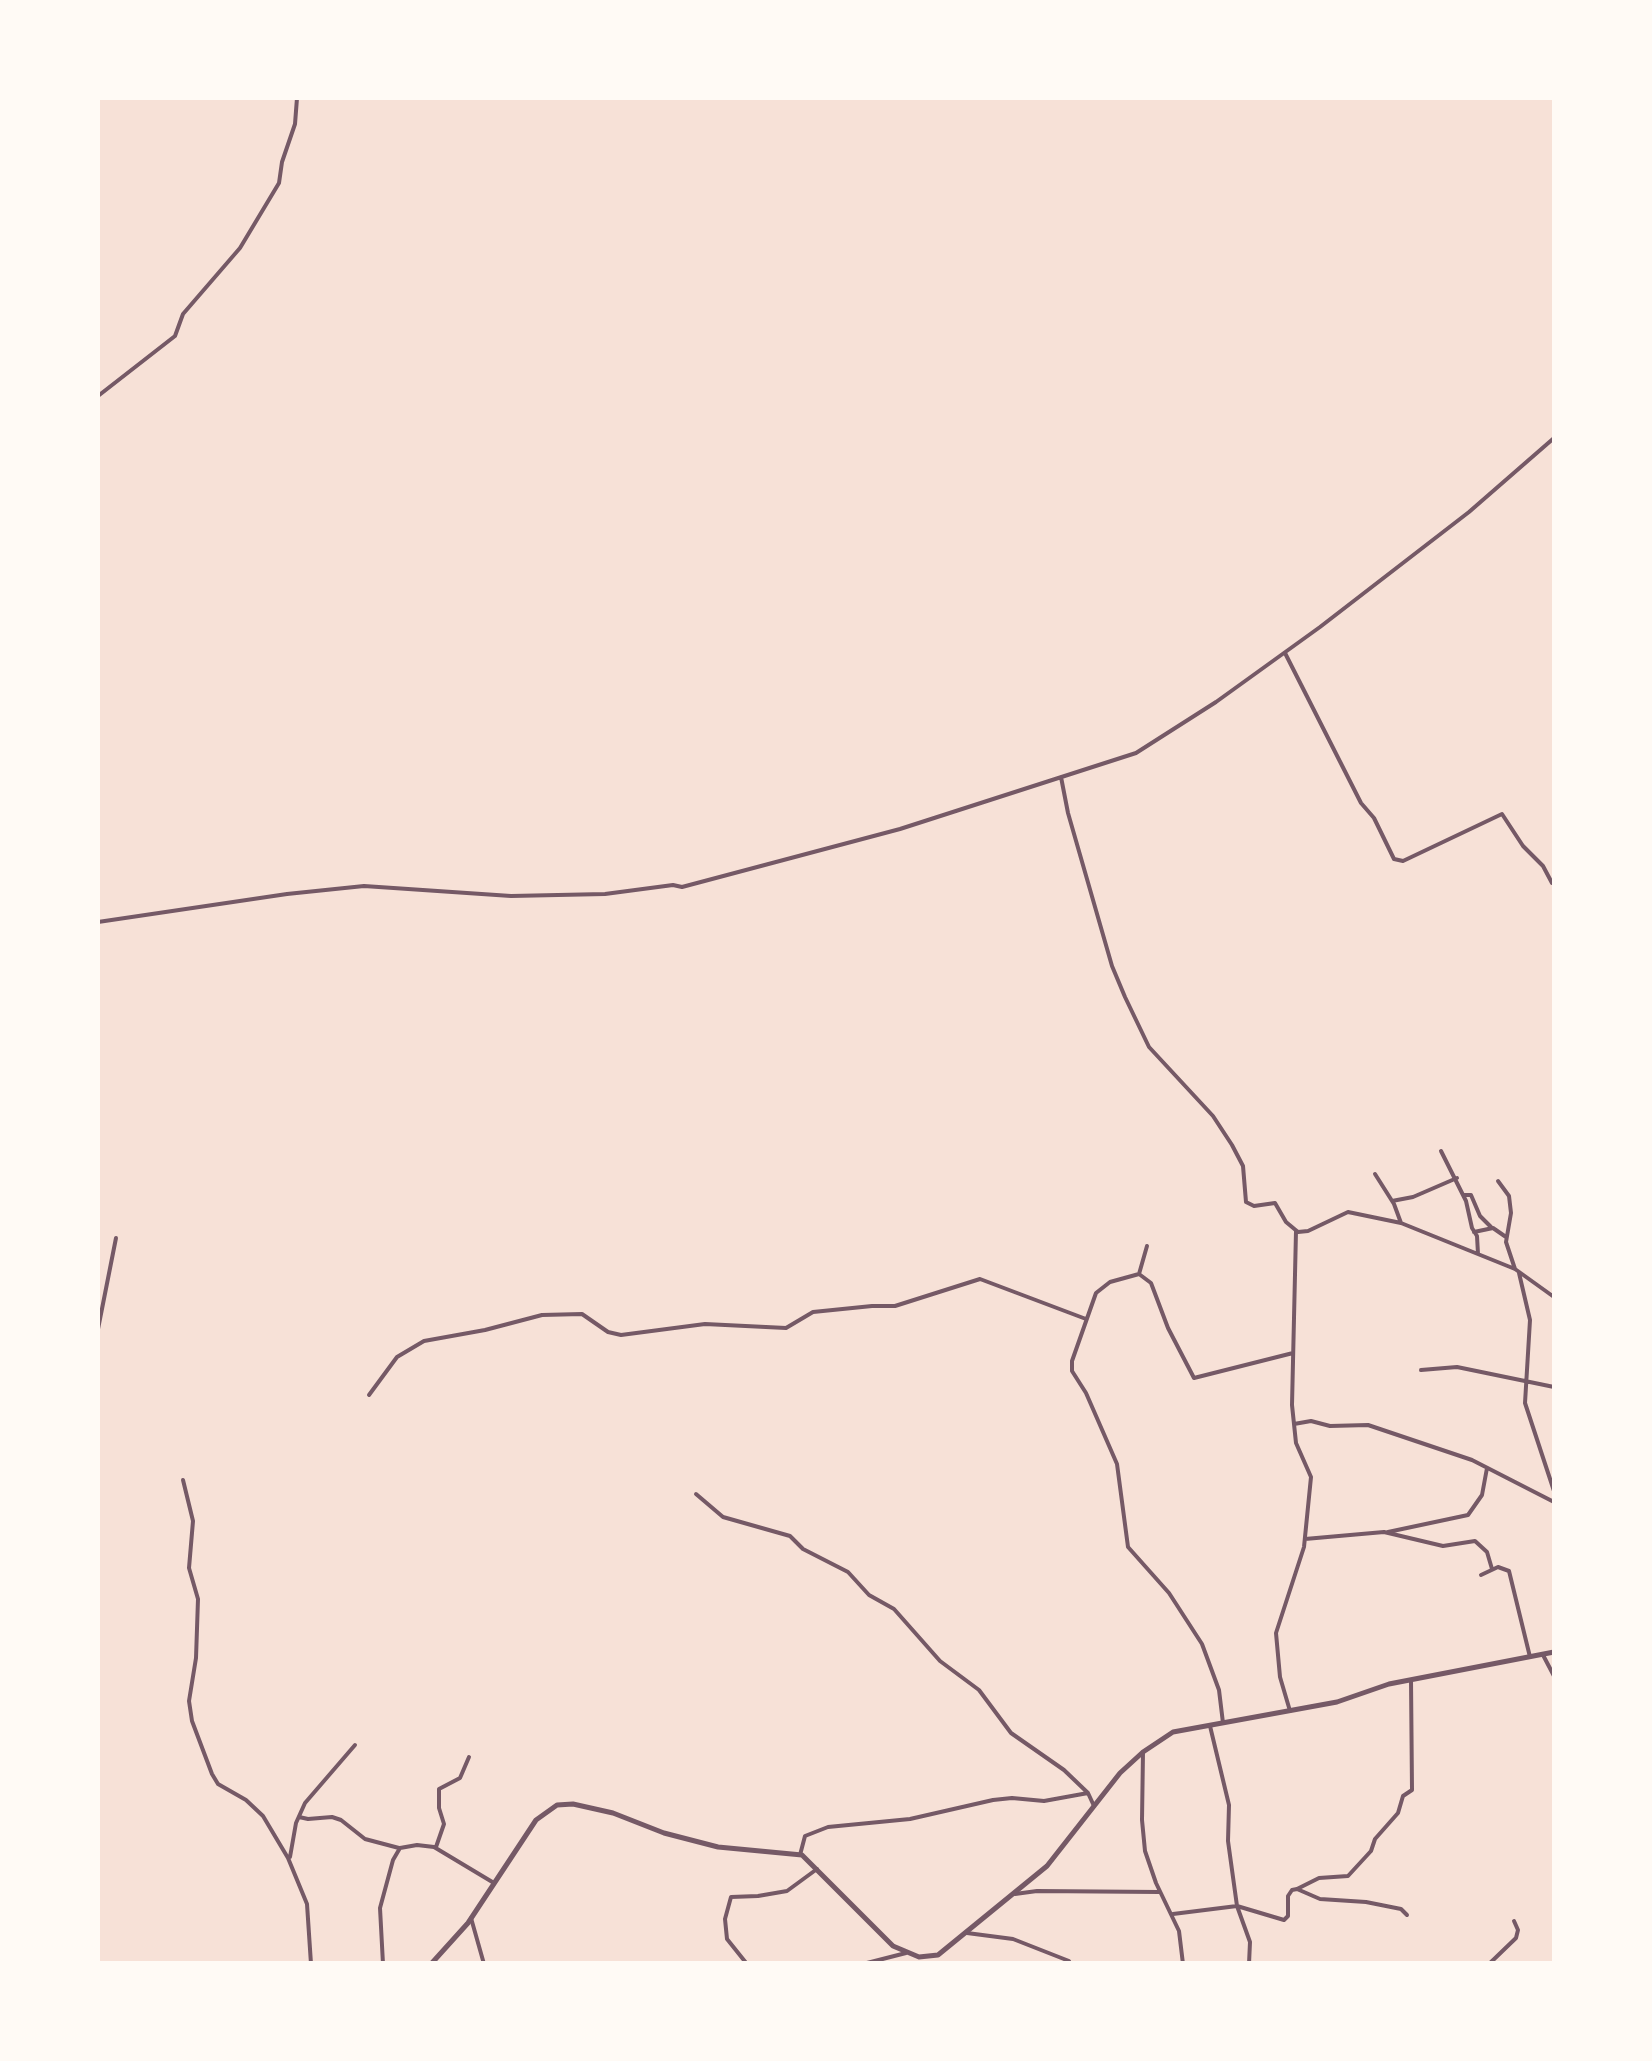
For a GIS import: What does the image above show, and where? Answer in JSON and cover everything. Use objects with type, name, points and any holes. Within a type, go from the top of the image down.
[{"type":"street","points":[[98,396],[175,336],[181,317],[240,248],[279,183],[295,124],[297,98]]},
{"type":"street","points":[[98,922],[364,886],[511,896],[682,887],[859,841],[1136,753],[1284,653],[1469,512],[1554,438]]},
{"type":"street","points":[[1284,653],[1394,859],[1401,862],[1502,814],[1543,866],[1552,884]]},
{"type":"street","points":[[1061,777],[1112,966],[1149,1047],[1222,1129],[1242,1166],[1246,1202],[1254,1206],[1275,1203],[1296,1231],[1294,1424],[1298,1451],[1311,1478],[1305,1539],[1276,1638],[1280,1677],[1290,1711]]},
{"type":"street","points":[[1441,1151],[1464,1195],[1478,1254]]},
{"type":"street","points":[[1376,1174],[1401,1223]]},
{"type":"street","points":[[1392,1201],[1413,1197],[1457,1178]]},
{"type":"street","points":[[1498,1182],[1510,1204],[1506,1237],[1530,1320],[1525,1382],[1528,1416],[1554,1491]]},
{"type":"street","points":[[1464,1195],[1471,1195],[1480,1216],[1506,1237]]},
{"type":"street","points":[[1296,1231],[1308,1231],[1348,1212],[1401,1223],[1517,1271],[1554,1297]]},
{"type":"street","points":[[1474,1232],[1491,1228]]},
{"type":"street","points":[[98,1329],[116,1238]]},
{"type":"street","points":[[1139,1274],[1147,1246]]},
{"type":"street","points":[[1139,1274],[1151,1283],[1168,1328],[1194,1378],[1293,1353]]},
{"type":"street","points":[[1139,1274],[1102,1286],[1096,1293],[1072,1371],[1086,1393],[1117,1464],[1128,1544],[1170,1593],[1202,1644],[1219,1690],[1223,1723]]},
{"type":"street","points":[[369,1395],[397,1357],[424,1340],[542,1316],[582,1314],[608,1332],[621,1334],[705,1324],[786,1328],[813,1312],[895,1306],[980,1280],[1086,1318]]},
{"type":"street","points":[[1420,1370],[1457,1367],[1554,1387]]},
{"type":"street","points":[[1294,1424],[1368,1425],[1488,1467],[1554,1502]]},
{"type":"street","points":[[1305,1539],[1388,1532],[1468,1515],[1482,1495],[1488,1467]]},
{"type":"street","points":[[183,1480],[193,1521],[189,1568],[198,1599],[196,1658],[189,1701],[192,1721],[218,1784],[252,1804],[290,1862],[309,1916],[311,1964]]},
{"type":"street","points":[[696,1494],[723,1518],[790,1536],[803,1550],[848,1572],[870,1595],[894,1610],[940,1661],[979,1690],[1011,1733],[1064,1770],[1088,1794],[1094,1806]]},
{"type":"street","points":[[1388,1532],[1444,1546],[1476,1541],[1485,1550],[1492,1569]]},
{"type":"street","points":[[1482,1575],[1502,1567],[1509,1571],[1530,1657]]},
{"type":"street","points":[[431,1964],[470,1918],[532,1826],[557,1805],[592,1807],[718,1847],[800,1855],[883,1937],[906,1953],[919,1957],[938,1955],[1047,1866],[1120,1773],[1173,1732],[1337,1702],[1411,1680],[1554,1652]]},
{"type":"street","points":[[1542,1655],[1554,1676]]},
{"type":"street","points":[[1173,1914],[1237,1906],[1284,1920],[1288,1916],[1288,1896],[1298,1889],[1319,1878],[1348,1876],[1398,1812],[1403,1796],[1412,1790],[1411,1680]]},
{"type":"street","points":[[1210,1726],[1230,1805],[1227,1830],[1237,1906],[1250,1942],[1250,1964]]},
{"type":"street","points":[[290,1862],[298,1817],[305,1802],[355,1745]]},
{"type":"street","points":[[1143,1752],[1143,1835],[1149,1865],[1181,1938],[1183,1964]]},
{"type":"street","points":[[436,1848],[444,1826],[438,1808],[439,1789],[460,1778],[470,1757]]},
{"type":"street","points":[[800,1855],[805,1836],[828,1827],[910,1819],[993,1800],[1044,1801],[1088,1794]]},
{"type":"street","points":[[298,1817],[332,1817],[365,1839],[400,1848],[416,1844],[436,1848],[494,1883]]},
{"type":"street","points":[[383,1964],[380,1908],[400,1848]]},
{"type":"street","points":[[746,1964],[727,1939],[725,1919],[731,1896],[787,1891],[817,1869]]},
{"type":"street","points":[[1298,1889],[1320,1899],[1366,1902],[1401,1909],[1408,1915]]},
{"type":"street","points":[[1015,1894],[1037,1890],[1161,1892]]},
{"type":"street","points":[[470,1918],[484,1964]]},
{"type":"street","points":[[1490,1964],[1516,1938],[1514,1921]]},
{"type":"street","points":[[968,1933],[1013,1939],[1069,1961]]},
{"type":"street","points":[[863,1964],[906,1953]]},
{"type":"street","points":[[893,1964],[896,1956]]}]
